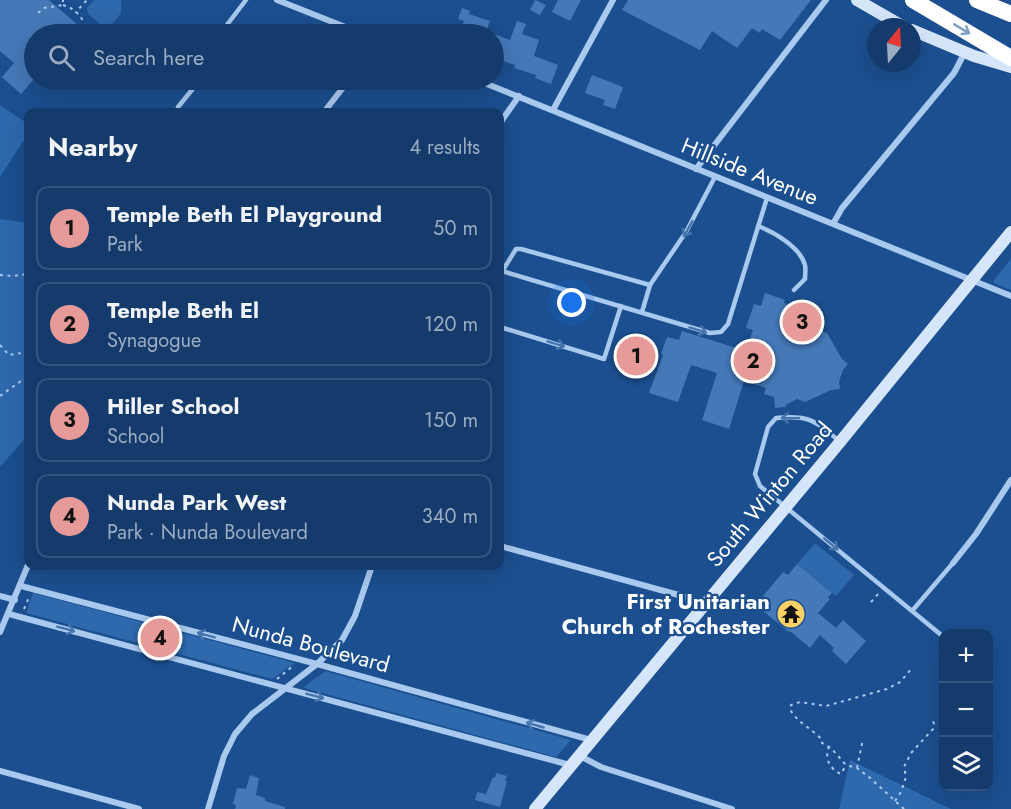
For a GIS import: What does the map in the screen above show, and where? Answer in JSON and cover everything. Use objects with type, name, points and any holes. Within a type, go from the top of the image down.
[{"type":"highway","points":[[913,0],[1011,57]]},
{"type":"highway","points":[[977,0],[1011,14]]},
{"type":"main road","points":[[857,0],[888,18]]},
{"type":"main road","points":[[921,34],[965,52],[1011,67]]},
{"type":"main road","name":"South Winton Road","points":[[535,809],[1011,232]]},
{"type":"street","points":[[277,0],[338,24]]},
{"type":"street","points":[[553,110],[613,0]]},
{"type":"street","points":[[696,169],[826,0]]},
{"type":"street","points":[[833,224],[842,208],[954,73],[965,52]]},
{"type":"street","points":[[327,108],[341,90]]},
{"type":"street","name":"Hillside Avenue","points":[[503,90],[1011,296]]},
{"type":"street","points":[[504,117],[519,96]]},
{"type":"street","points":[[953,563],[976,534],[1011,480]]},
{"type":"street","points":[[504,547],[686,597],[701,607]]},
{"type":"street","points":[[0,632],[26,570]]},
{"type":"street","points":[[208,809],[224,756],[235,734],[252,714],[317,664],[342,640],[361,601],[371,570]]},
{"type":"street","name":"Nunda Boulevard","points":[[21,586],[592,740]]},
{"type":"street","points":[[0,596],[15,600]]},
{"type":"street","points":[[9,614],[285,688],[576,760],[732,809]]},
{"type":"street","points":[[0,771],[139,809]]},
{"type":"lane","points":[[228,24],[246,0]]},
{"type":"lane","points":[[178,107],[192,90]]},
{"type":"lane","points":[[642,312],[650,285],[686,232],[716,177]]},
{"type":"lane","points":[[504,274],[710,333],[721,332],[728,324],[767,198]]},
{"type":"lane","points":[[758,226],[776,232],[796,250],[806,265],[805,279],[794,290]]},
{"type":"lane","points":[[504,268],[516,249],[521,249],[650,285]]},
{"type":"lane","points":[[504,328],[604,359],[621,306]]},
{"type":"lane","points":[[840,442],[814,420],[776,418],[768,428],[755,474],[760,486],[939,633]]},
{"type":"lane","points":[[912,611],[953,563]]},
{"type":"path","points":[[63,0],[63,5]]},
{"type":"path","points":[[75,12],[87,0]]},
{"type":"path","points":[[38,13],[41,9],[63,5],[75,12],[83,20],[84,24]]},
{"type":"path","points":[[0,275],[24,274]]},
{"type":"path","points":[[0,347],[9,355],[24,353]]},
{"type":"path","points":[[0,396],[24,379]]},
{"type":"path","points":[[871,602],[883,587]]},
{"type":"path","points":[[24,609],[31,592]]},
{"type":"path","points":[[276,679],[296,664]]},
{"type":"path","points":[[904,809],[857,768],[846,765],[829,746],[822,743],[815,731],[792,715],[790,709],[791,705],[800,702],[826,706],[887,689],[900,682],[913,668]]},
{"type":"path","points":[[896,801],[906,777],[904,767],[911,753],[933,729],[932,718]]},
{"type":"path","points":[[857,768],[863,739]]},
{"type":"path","points":[[829,746],[827,755],[829,765],[834,771],[841,774],[846,765]]},
{"type":"shaded area","points":[[94,0],[121,0],[121,13],[112,24],[100,24],[88,14],[87,8]]},
{"type":"shaded area","points":[[0,105],[24,121],[24,140],[0,177]]},
{"type":"shaded area","points":[[0,219],[24,222],[24,440],[0,467]]},
{"type":"shaded area","points":[[1011,259],[1011,290],[993,281]]},
{"type":"shaded area","points":[[622,338],[658,351],[651,373],[614,362]]},
{"type":"shaded area","points":[[815,543],[854,575],[836,596],[797,564]]},
{"type":"shaded area","points":[[33,593],[295,663],[272,679],[26,613]]},
{"type":"shaded area","points":[[325,671],[571,740],[556,757],[304,687]]},
{"type":"shaded area","points":[[850,760],[951,809],[839,809]]},
{"type":"building","points":[[0,0],[49,0],[77,24],[24,24],[24,90],[21,94],[2,77],[14,63],[0,51]]},
{"type":"building","points":[[535,0],[546,5],[540,15],[530,10]]},
{"type":"building","points":[[558,0],[581,0],[570,21],[552,12]]},
{"type":"building","points":[[628,0],[811,0],[780,40],[762,29],[760,33],[752,28],[737,48],[712,31],[700,50],[622,10]]},
{"type":"building","points":[[462,8],[470,11],[469,14],[490,21],[489,24],[463,24],[464,21],[458,19]]},
{"type":"building","points":[[517,21],[526,24],[522,34],[539,40],[534,56],[558,65],[551,84],[504,61],[504,38],[510,40]]},
{"type":"building","points":[[592,75],[623,87],[615,109],[603,105],[605,100],[585,93]]},
{"type":"building","points":[[765,293],[785,300],[784,303],[804,309],[802,317],[808,328],[816,324],[819,330],[827,333],[842,359],[848,364],[839,381],[840,389],[831,390],[805,402],[797,399],[786,407],[775,408],[774,397],[764,394],[766,388],[744,381],[729,429],[702,420],[717,373],[691,365],[678,402],[649,393],[667,337],[679,340],[682,331],[746,351],[753,330],[746,328],[754,304],[761,306]]},
{"type":"building","name":"First Unitarian Church of Rochester","points":[[797,564],[832,593],[828,597],[830,599],[818,613],[836,628],[843,620],[866,641],[846,664],[820,635],[810,648],[763,611],[765,608],[762,606],[767,600],[763,596],[783,572],[788,575]]},
{"type":"building","points":[[496,773],[507,776],[500,807],[475,800],[477,792],[486,794]]},
{"type":"building","points":[[250,775],[259,778],[256,795],[265,798],[265,801],[285,807],[285,809],[235,809],[236,805],[233,804],[237,788],[246,789]]},
{"type":"place","name":"Hiller School","points":[[802,322]]},
{"type":"place","name":"Temple Beth El Playground","points":[[636,356]]},
{"type":"place","name":"Temple Beth El","points":[[753,361]]},
{"type":"place","name":"First Unitarian Church of Rochester","points":[[791,614]]},
{"type":"place","name":"Nunda Park West","points":[[160,638]]}]
